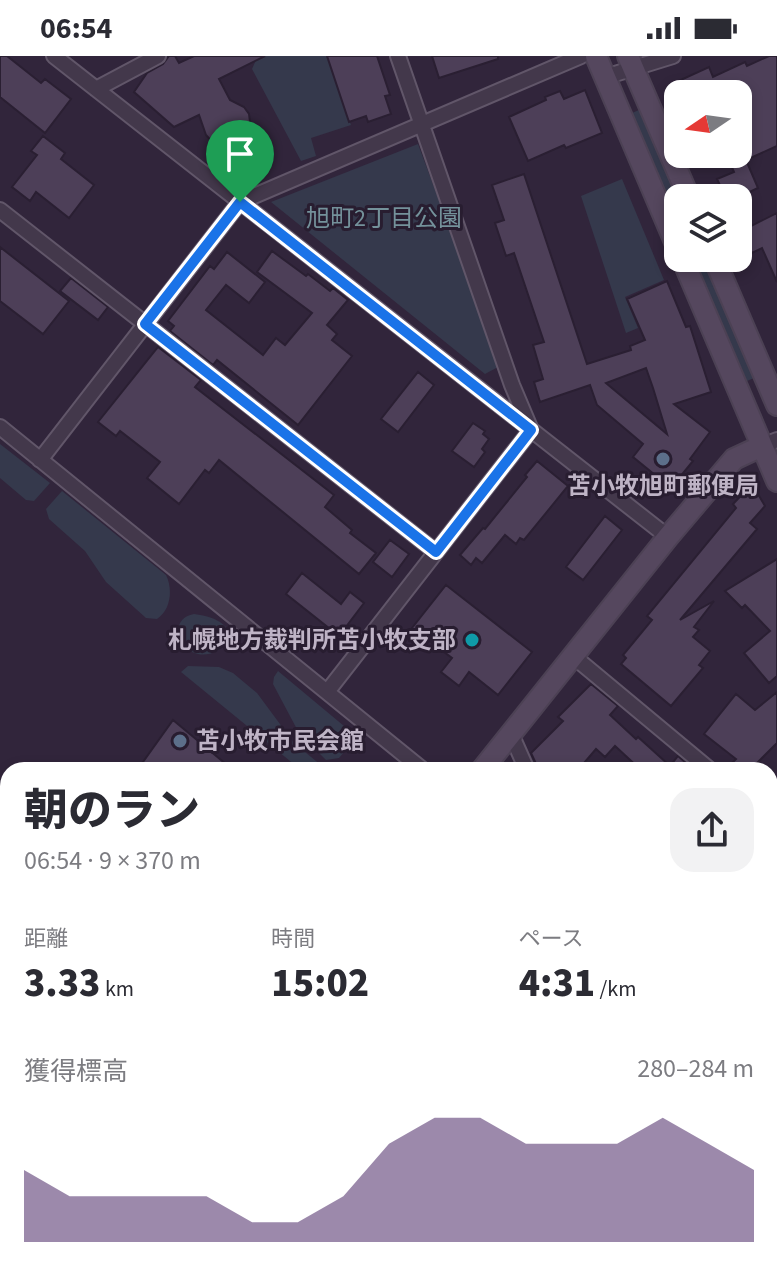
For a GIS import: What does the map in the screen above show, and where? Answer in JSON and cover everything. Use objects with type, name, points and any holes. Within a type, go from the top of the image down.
[{"type":"street","points":[[54,56],[668,537]]},
{"type":"street","points":[[96,89],[158,56]]},
{"type":"street","points":[[398,56],[512,385],[531,430]]},
{"type":"street","points":[[40,460],[240,202],[581,56]]},
{"type":"street","points":[[596,56],[664,216]]},
{"type":"street","points":[[605,77],[631,62],[673,56]]},
{"type":"street","points":[[631,62],[683,184]]},
{"type":"street","points":[[0,210],[436,552]]},
{"type":"street","points":[[689,272],[770,443],[777,481]]},
{"type":"street","points":[[720,272],[777,405]]},
{"type":"street","points":[[0,427],[413,762]]},
{"type":"street","points":[[327,692],[531,430]]},
{"type":"street","points":[[488,762],[734,459],[770,443]]},
{"type":"street","points":[[573,656],[700,762]]},
{"type":"street","points":[[511,734],[523,762]]},
{"type":"green space","points":[[254,56],[327,56],[351,125],[311,138],[316,156],[301,161],[252,69],[256,60]]},
{"type":"green space","points":[[639,110],[671,184],[664,184],[664,187],[632,113]]},
{"type":"green space","name":"旭町2丁目公園","points":[[418,144],[499,361],[498,367],[485,374],[271,202]]},
{"type":"green space","points":[[622,179],[664,280],[625,297],[638,328],[626,333],[581,196]]},
{"type":"green space","points":[[700,272],[709,272],[754,378],[747,381]]},
{"type":"green space","points":[[0,444],[50,483],[34,501],[26,500],[0,478]]},
{"type":"green space","points":[[62,491],[166,575],[170,587],[169,599],[157,619],[146,618],[106,582],[85,551],[49,519],[46,509]]},
{"type":"green space","points":[[194,614],[217,620],[226,627],[232,638],[218,650],[204,654],[193,652],[184,646],[179,627],[183,619]]},
{"type":"green space","points":[[188,666],[219,667],[233,673],[257,693],[294,743],[317,762],[291,762],[181,672]]},
{"type":"green space","points":[[278,671],[344,726],[345,751],[339,758],[326,760],[299,733],[273,684]]},
{"type":"building","points":[[0,56],[7,56],[41,83],[45,79],[71,99],[45,133],[0,97]]},
{"type":"building","points":[[169,56],[175,56],[179,63],[194,56],[265,56],[219,79],[230,100],[244,107],[249,114],[251,130],[242,144],[226,149],[217,147],[206,135],[199,115],[174,127],[134,92],[147,73],[163,64]]},
{"type":"building","points":[[327,56],[377,56],[390,95],[385,96],[391,114],[368,122],[366,116],[349,122]]},
{"type":"building","points":[[432,56],[498,56],[498,59],[439,78]]},
{"type":"building","points":[[769,56],[777,56],[777,146],[752,157],[752,80],[681,80],[709,67],[713,77],[745,62],[747,66]]},
{"type":"building","points":[[585,90],[602,133],[528,161],[509,117],[560,91],[564,99]]},
{"type":"building","points":[[43,136],[65,153],[61,159],[94,185],[69,218],[36,192],[30,201],[12,187],[37,155],[31,151]]},
{"type":"building","points":[[732,168],[749,168],[758,188],[752,191],[752,184],[719,184],[717,179],[734,172]]},
{"type":"building","points":[[524,174],[587,364],[631,350],[630,346],[645,340],[627,299],[667,281],[686,327],[690,326],[711,392],[674,404],[710,432],[690,459],[693,461],[671,488],[633,457],[643,444],[597,405],[590,385],[540,402],[534,382],[543,379],[533,345],[544,342],[514,253],[506,256],[495,223],[504,220],[492,185]],"holes":[[[646,368],[667,434],[606,383]]]},
{"type":"building","points":[[777,213],[777,282],[762,248],[752,253],[752,226]]},
{"type":"building","points":[[0,247],[69,301],[43,334],[0,301]]},
{"type":"building","points":[[272,251],[306,276],[308,274],[330,291],[333,288],[348,300],[327,325],[337,334],[332,340],[352,356],[298,425],[217,360],[213,365],[170,331],[174,326],[168,321],[210,266],[214,269],[227,252],[265,282],[249,303],[226,285],[206,310],[263,355],[276,338],[285,345],[312,313],[257,272]]},
{"type":"building","points":[[71,278],[108,307],[98,320],[60,291]]},
{"type":"building","points":[[158,347],[201,380],[195,387],[334,495],[325,507],[352,530],[350,533],[376,553],[359,574],[219,460],[209,473],[205,470],[179,504],[147,478],[160,462],[120,431],[116,436],[98,422]]},
{"type":"building","points":[[418,372],[434,385],[398,432],[381,419]]},
{"type":"building","points":[[473,423],[485,431],[483,434],[489,439],[482,449],[485,452],[474,467],[452,451]]},
{"type":"building","points":[[537,461],[568,486],[524,540],[520,538],[516,544],[505,535],[482,563],[476,558],[471,565],[460,555],[485,529]]},
{"type":"building","points":[[752,484],[765,506],[750,523],[757,529],[680,620],[714,601],[694,627],[699,630],[693,637],[710,651],[699,665],[703,668],[671,706],[621,664],[626,658],[623,655],[652,620],[647,616],[736,508],[733,504]]},
{"type":"building","points":[[605,516],[622,530],[583,580],[566,567]]},
{"type":"building","points":[[390,540],[409,554],[392,577],[373,562]]},
{"type":"building","points":[[777,559],[777,676],[769,683],[744,653],[770,631],[745,605],[742,608],[725,591]]},
{"type":"building","points":[[302,573],[341,604],[350,592],[364,603],[339,636],[286,594]]},
{"type":"building","name":"札幌地方裁判所苫小牧支部","points":[[446,585],[532,652],[498,695],[469,672],[459,686],[441,672],[452,658],[412,628]]},
{"type":"building","points":[[591,684],[618,706],[610,715],[666,762],[632,762],[615,746],[605,757],[596,749],[585,762],[535,762],[531,753],[563,721],[558,717]]},
{"type":"building","points":[[777,692],[777,743],[758,762],[733,762],[736,759],[704,734],[736,694],[755,710]]},
{"type":"building","name":"苫小牧市民会館","points":[[173,720],[223,762],[143,762]]},
{"type":"place","name":"苫小牧旭町郵便局","points":[[663,459]]},
{"type":"place","name":"札幌地方裁判所苫小牧支部","points":[[472,640]]},
{"type":"place","name":"苫小牧市民会館","points":[[180,741]]},
{"type":"route","points":[[240,202],[531,430],[436,552],[145,324],[240,202]]}]
